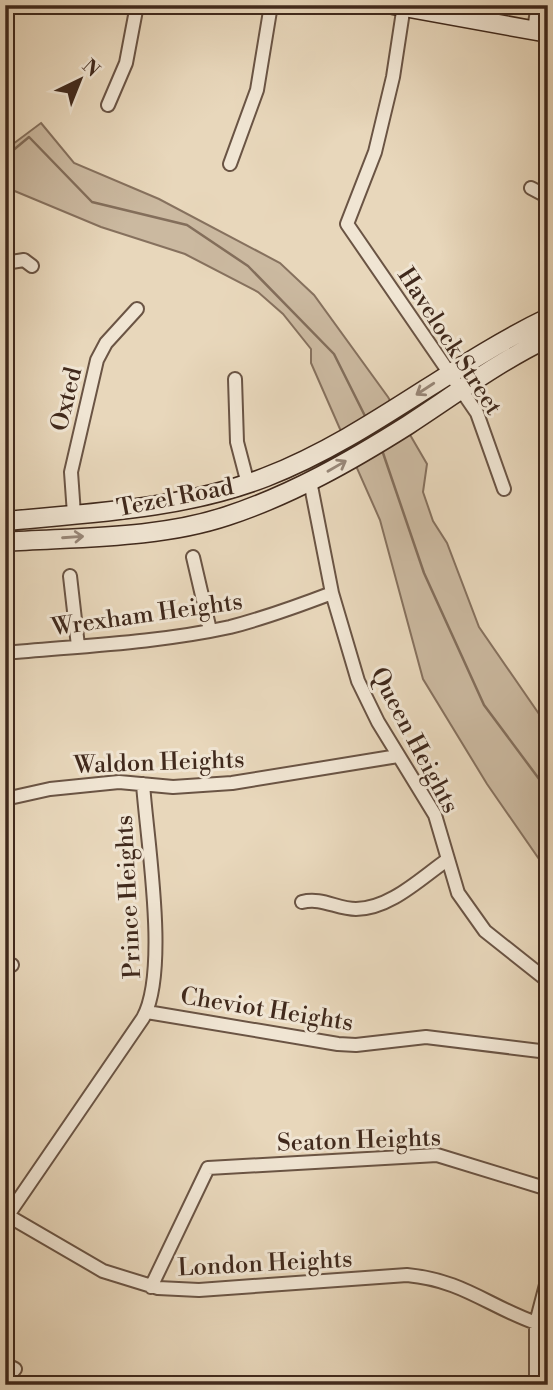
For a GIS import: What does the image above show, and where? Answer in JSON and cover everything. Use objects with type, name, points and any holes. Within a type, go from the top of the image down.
[{"type":"main road","points":[[400,6],[541,31]]},
{"type":"main road","name":"Tezel Road","points":[[5,522],[214,495],[248,484],[302,461],[370,423],[449,373],[548,318]]},
{"type":"main road","name":"Tezel Road","points":[[5,542],[140,532],[225,517],[310,481],[380,442],[518,352],[548,338]]},
{"type":"street","points":[[108,105],[126,63],[137,5]]},
{"type":"street","points":[[230,164],[257,90],[271,5]]},
{"type":"street","points":[[538,5],[541,31]]},
{"type":"street","name":"Havelock Street","points":[[400,6],[393,77],[375,152],[347,224],[482,423],[504,489]]},
{"type":"street","points":[[531,188],[548,197]]},
{"type":"street","points":[[5,262],[24,260],[32,266]]},
{"type":"street","name":"Oxted","points":[[74,514],[71,472],[97,360],[106,343],[137,309]]},
{"type":"street","points":[[235,379],[237,442],[248,484]]},
{"type":"street","points":[[370,423],[380,442]]},
{"type":"street","name":"Queen Heights","points":[[310,481],[332,593],[358,681],[398,756],[435,815],[458,893],[475,919],[496,942],[548,981]]},
{"type":"street","points":[[193,558],[211,630]]},
{"type":"street","points":[[70,576],[78,646]]},
{"type":"street","name":"Wrexham Heights","points":[[5,653],[211,630],[284,612],[332,593]]},
{"type":"street","name":"Waldon Heights","points":[[5,799],[74,786],[119,782],[221,785],[398,756]]},
{"type":"street","name":"Prince Heights","points":[[7,1214],[147,1012],[154,990],[156,955],[143,784]]},
{"type":"street","points":[[302,902],[320,900],[356,909],[374,907],[386,902],[447,860]]},
{"type":"street","name":"Cheviot Heights","points":[[147,1012],[338,1044],[356,1045],[426,1037],[548,1052]]},
{"type":"street","name":"Seaton Heights","points":[[151,1287],[208,1168],[437,1155],[548,1189]]},
{"type":"street","name":"London Heights","points":[[7,1214],[103,1271],[151,1287],[199,1290],[416,1276],[460,1286],[536,1323]]},
{"type":"street","points":[[536,1385],[536,1323],[548,1278]]},
{"type":"street","points":[[5,1381],[10,1366]]},
{"type":"shaded area","points":[[41,123],[74,163],[159,199],[280,263],[314,295],[388,397],[427,464],[423,492],[433,521],[447,543],[479,627],[548,727],[548,872],[487,784],[423,679],[380,520],[356,466],[377,453],[340,429],[311,363],[311,349],[283,314],[258,292],[185,254],[101,227],[5,187],[5,150]]},
{"type":"waterway","points":[[5,157],[29,137],[92,202],[187,225],[248,266],[334,354],[365,416]]},
{"type":"waterway","points":[[382,450],[424,573],[484,705],[548,791]]}]
